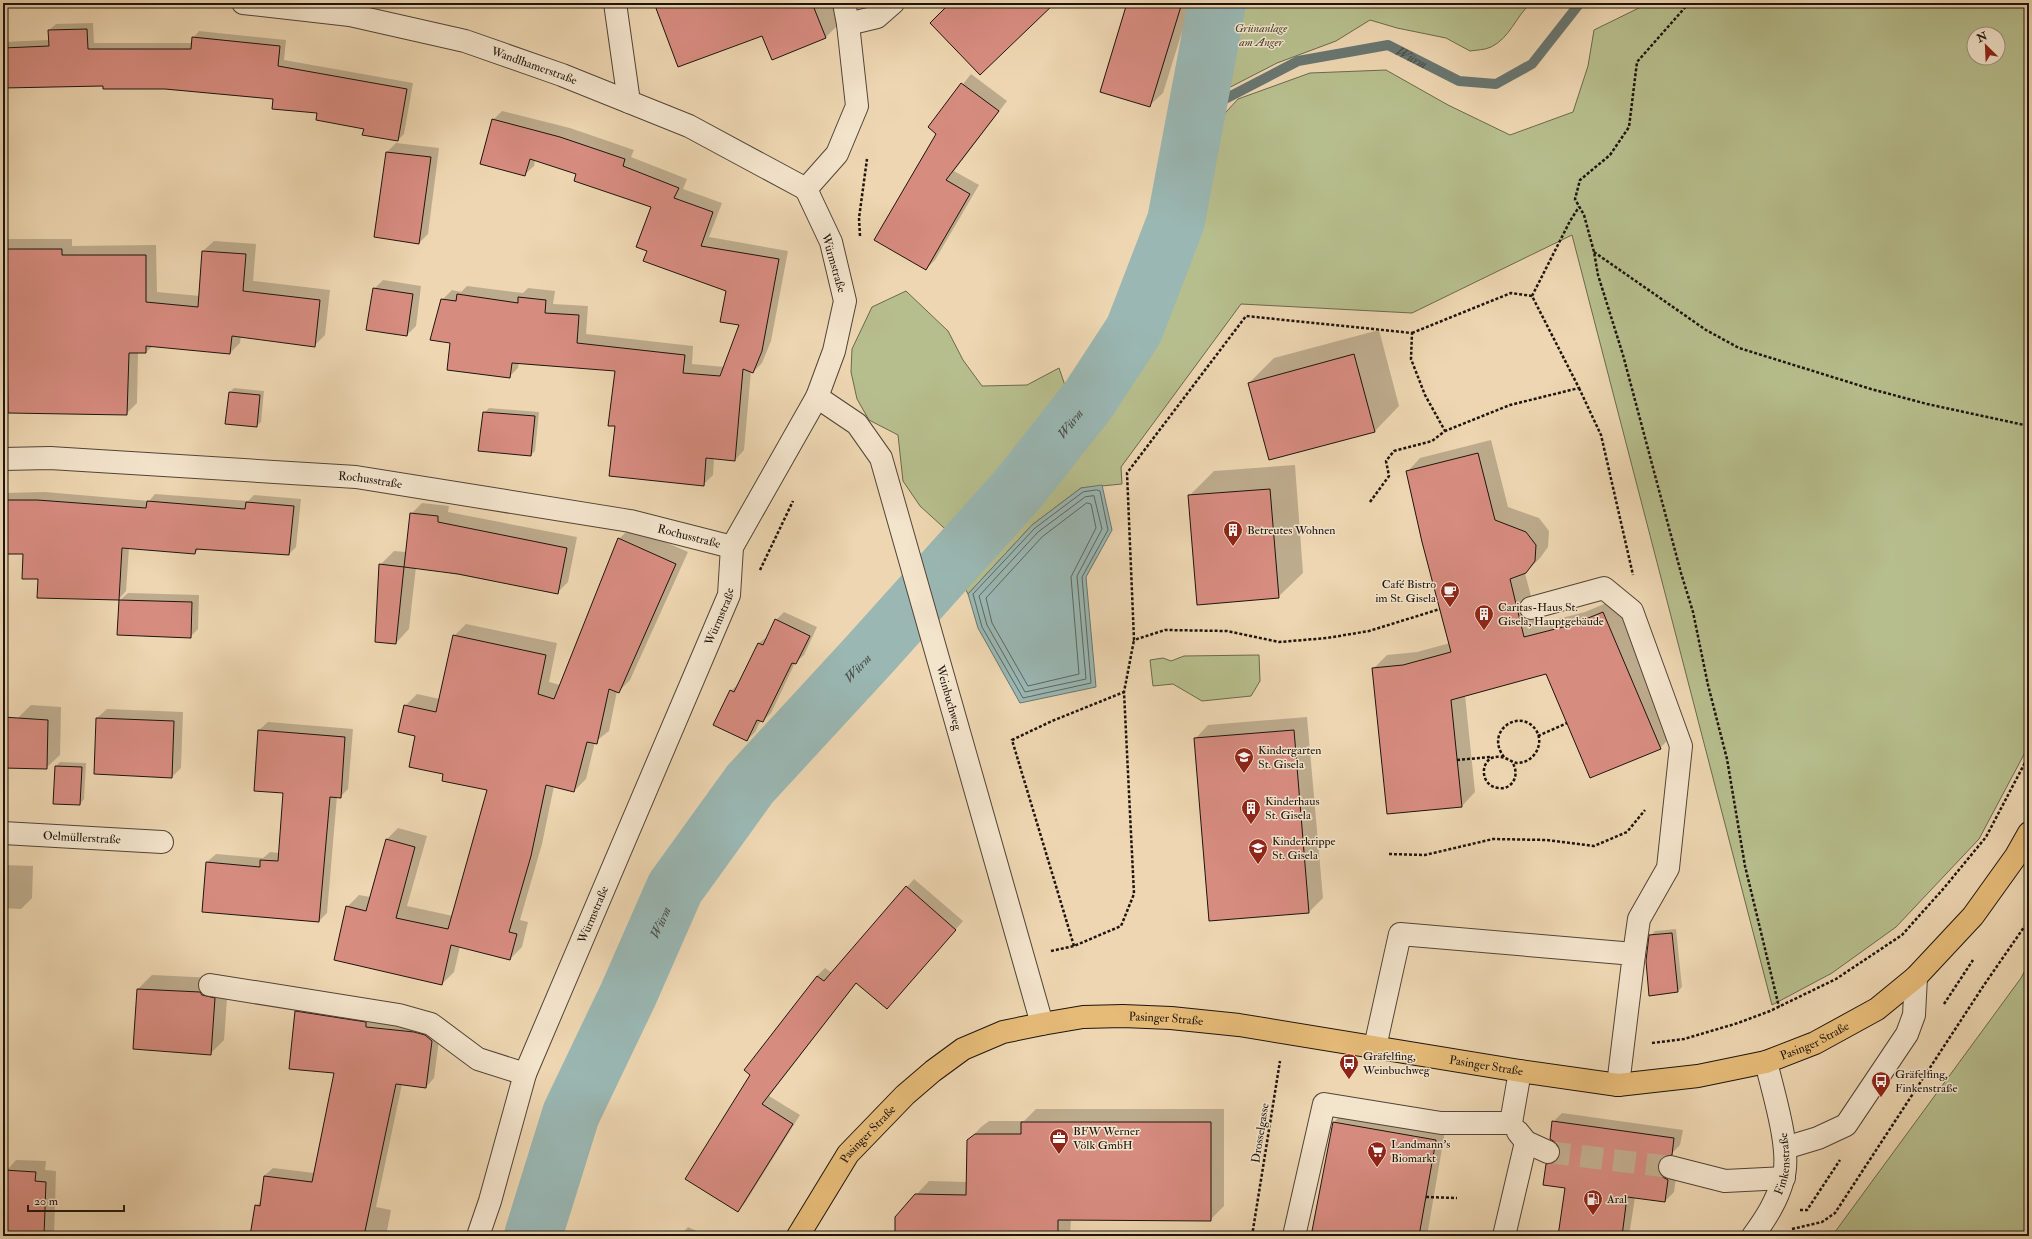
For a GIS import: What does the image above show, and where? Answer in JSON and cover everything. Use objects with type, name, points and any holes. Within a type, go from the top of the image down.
[{"type":"main road","name":"Pasinger Straße","points":[[798,1236],[848,1154],[905,1095],[933,1071],[963,1049],[1003,1032],[1042,1024],[1083,1017],[1123,1016],[1171,1018],[1239,1025],[1284,1034],[1375,1047],[1520,1072],[1618,1085],[1698,1076],[1766,1062],[1815,1043],[1878,1009],[1916,977],[1973,916],[2016,856],[2029,833]]},
{"type":"street","name":"Wandlhamerstraße","points":[[243,3],[350,15],[465,41],[562,74],[689,126],[806,189]]},
{"type":"street","points":[[616,3],[629,102]]},
{"type":"street","points":[[806,189],[837,154],[857,106],[848,24],[844,3]]},
{"type":"street","points":[[848,24],[877,17],[893,3]]},
{"type":"street","name":"Würmstraße","points":[[478,1236],[490,1201],[525,1074],[730,596],[732,547],[817,397],[834,351],[845,301],[831,242],[806,189]]},
{"type":"street","name":"Weinbuchweg","points":[[817,397],[857,424],[880,458],[913,568],[1042,1024]]},
{"type":"street","name":"Rochusstraße","points":[[3,459],[50,458],[356,477],[630,521],[732,547]]},
{"type":"street","points":[[1531,608],[1604,588],[1632,611],[1681,746],[1668,868],[1639,919],[1618,1085]]},
{"type":"street","name":"Oelmüllerstraße","points":[[3,833],[162,842]]},
{"type":"street","points":[[1375,1047],[1400,934],[1634,954]]},
{"type":"street","points":[[1785,1148],[1818,1138],[1846,1125],[1907,1034],[1914,1015],[1916,977]]},
{"type":"street","points":[[210,985],[399,1015],[430,1024],[478,1059],[525,1074]]},
{"type":"street","name":"Finkenstraße","points":[[1753,1236],[1772,1209],[1784,1178],[1785,1148],[1766,1062]]},
{"type":"street","points":[[1520,1072],[1511,1123],[1526,1142],[1548,1152]]},
{"type":"street","points":[[1294,1236],[1324,1104],[1441,1124],[1511,1123]]},
{"type":"street","points":[[1504,1236],[1526,1142]]},
{"type":"street","points":[[1670,1167],[1725,1181],[1784,1178]]},
{"type":"path","points":[[1689,3],[1637,62],[1629,128],[1610,155],[1580,180],[1575,199],[1584,215],[1598,274],[1623,355],[1681,573],[1693,612],[1708,685],[1727,759],[1745,866],[1780,1007]]},
{"type":"path","points":[[860,241],[859,218],[867,155]]},
{"type":"path","points":[[1532,296],[1570,221],[1579,207]]},
{"type":"path","points":[[1594,252],[1706,330],[1739,348],[1871,389],[1927,404],[2029,426]]},
{"type":"path","points":[[1023,957],[1074,946],[1121,926],[1134,894],[1124,692],[1134,640],[1127,473],[1246,316],[1412,333],[1511,293],[1532,296]]},
{"type":"path","points":[[1532,296],[1601,435],[1633,572],[1632,611]]},
{"type":"path","points":[[1412,333],[1411,358],[1425,395],[1445,431]]},
{"type":"path","points":[[1370,502],[1389,476],[1386,461],[1394,451],[1432,441],[1445,431],[1510,405],[1579,388]]},
{"type":"path","points":[[1134,640],[1165,630],[1227,631],[1279,642],[1327,638],[1369,631],[1440,609]]},
{"type":"path","points":[[1074,946],[1012,740],[1052,721],[1124,692]]},
{"type":"path","points":[[1457,760],[1493,757],[1504,758],[1512,762],[1526,761],[1532,757],[1539,745],[1538,736],[1532,726],[1525,722],[1518,721],[1505,726],[1498,738],[1500,752],[1504,758]]},
{"type":"path","points":[[1538,736],[1567,723]]},
{"type":"path","points":[[1623,1046],[1684,1039],[1738,1023],[1780,1007],[1836,979],[1902,935],[1944,888],[1986,837],[2029,755]]},
{"type":"path","points":[[1493,757],[1488,760],[1483,769],[1485,780],[1493,787],[1503,788],[1512,782],[1516,772],[1512,762]]},
{"type":"path","points":[[1389,854],[1425,855],[1493,839],[1546,840],[1594,846],[1627,832],[1646,809]]},
{"type":"path","points":[[1822,1222],[1835,1213],[1984,985],[2029,920]]},
{"type":"path","name":"Drosselgasse","points":[[1252,1236],[1284,1034]]},
{"type":"path","points":[[1426,1197],[1457,1198]]},
{"type":"green space","name":"Grünanlage am Anger","points":[[1238,3],[1531,3],[1521,14],[1508,33],[1498,43],[1486,49],[1470,51],[1446,38],[1397,28],[1370,20],[1336,41],[1277,63],[1213,96],[1208,87],[1215,74]]},
{"type":"green space","points":[[1649,3],[2029,3],[2029,745],[1979,839],[1896,927],[1832,973],[1772,1005],[1572,235],[1412,313],[1241,304],[1121,467],[1122,484],[1081,488],[1032,525],[968,594],[956,571],[1053,457],[1109,383],[1163,317],[1199,226],[1205,135],[1238,99],[1310,73],[1386,70],[1448,105],[1510,135],[1573,112],[1588,66],[1594,30]]},
{"type":"green space","points":[[906,291],[948,331],[963,360],[982,386],[1027,385],[1059,368],[1071,403],[1008,491],[970,534],[953,536],[920,506],[903,481],[898,435],[869,420],[857,399],[851,372],[852,349],[872,307]]},
{"type":"green space","points":[[1259,655],[1260,681],[1251,696],[1202,701],[1173,684],[1153,686],[1150,660],[1163,658],[1171,661],[1184,656]]},
{"type":"green space","points":[[2029,963],[2029,1236],[1945,1236],[1901,1233],[1901,1236],[1832,1236],[2021,978]]},
{"type":"water","points":[[1102,485],[1112,530],[1086,577],[1096,687],[1020,703],[978,628],[968,594],[1032,525],[1081,488]]},
{"type":"building","points":[[654,3],[812,3],[826,38],[772,60],[762,36],[678,67]]},
{"type":"building","points":[[950,3],[1055,3],[980,75],[930,23]]},
{"type":"building","points":[[1127,3],[1182,3],[1150,107],[1100,92]]},
{"type":"building","points":[[87,29],[88,49],[191,49],[192,37],[280,46],[278,66],[407,89],[398,141],[362,135],[364,129],[316,120],[317,113],[272,109],[273,99],[165,89],[103,89],[103,86],[3,88],[3,48],[49,46],[48,30]]},
{"type":"building","points":[[961,83],[999,111],[946,180],[970,194],[926,270],[874,240],[936,134],[928,127]]},
{"type":"building","points":[[492,119],[560,137],[625,159],[623,166],[679,188],[674,198],[713,212],[701,246],[779,259],[762,351],[753,373],[743,369],[735,461],[706,458],[704,486],[609,476],[615,426],[608,426],[615,371],[512,363],[510,378],[447,370],[450,343],[430,340],[441,299],[456,301],[457,294],[518,303],[518,297],[546,300],[545,313],[579,315],[577,343],[685,355],[683,373],[720,376],[739,325],[720,322],[726,291],[643,261],[647,251],[636,247],[651,207],[574,181],[576,174],[530,159],[525,176],[480,164]]},
{"type":"building","points":[[386,152],[431,157],[419,244],[374,237]]},
{"type":"building","points":[[6,249],[62,249],[62,255],[146,255],[146,302],[198,307],[202,251],[246,254],[243,291],[320,300],[315,347],[232,336],[230,354],[146,346],[146,353],[129,353],[127,415],[8,413]]},
{"type":"building","points":[[373,288],[413,294],[407,336],[366,330]]},
{"type":"building","points":[[1354,354],[1375,432],[1269,460],[1248,383]]},
{"type":"building","points":[[229,392],[260,395],[257,427],[225,424]]},
{"type":"building","points":[[483,412],[535,416],[531,456],[478,451]]},
{"type":"building","name":"Caritas-Haus St. Gisela, Hauptgebäude","points":[[1478,453],[1495,520],[1526,532],[1536,545],[1535,561],[1526,573],[1510,579],[1524,637],[1571,625],[1603,612],[1661,749],[1590,778],[1546,674],[1451,700],[1462,807],[1387,814],[1372,668],[1403,665],[1451,652],[1422,542],[1406,471]]},
{"type":"building","name":"Betreutes Wohnen","points":[[1270,489],[1279,598],[1197,605],[1188,495]]},
{"type":"building","points":[[3,500],[37,500],[146,508],[147,501],[245,509],[246,502],[294,506],[289,555],[196,549],[195,554],[122,548],[119,600],[37,598],[38,579],[22,579],[23,554],[3,554]]},
{"type":"building","points":[[410,513],[438,516],[438,522],[567,548],[558,594],[458,574],[404,567]]},
{"type":"building","points":[[618,538],[676,564],[619,693],[609,689],[597,744],[587,742],[574,792],[546,785],[531,856],[509,932],[517,934],[510,960],[451,945],[442,985],[334,960],[346,906],[366,911],[386,839],[415,847],[396,918],[448,929],[487,790],[442,781],[443,774],[409,767],[415,736],[398,732],[404,705],[436,712],[453,635],[546,655],[538,694],[554,699]]},
{"type":"building","points":[[379,564],[404,567],[396,644],[375,642]]},
{"type":"building","points":[[119,600],[192,602],[191,638],[117,635]]},
{"type":"building","points":[[775,619],[810,636],[796,664],[792,663],[763,722],[757,720],[747,741],[713,725],[730,690],[734,692],[758,643],[763,645]]},
{"type":"building","points":[[3,717],[48,720],[47,769],[3,768]]},
{"type":"building","points":[[96,718],[174,721],[172,778],[94,774]]},
{"type":"building","points":[[258,730],[345,737],[341,798],[330,797],[319,922],[202,912],[206,862],[260,867],[260,860],[278,861],[283,793],[254,791]]},
{"type":"building","name":"Kinderhaus St. Gisela","points":[[1294,730],[1309,913],[1209,921],[1194,738]]},
{"type":"building","points":[[55,766],[82,767],[80,805],[53,804]]},
{"type":"building","points":[[906,886],[956,930],[887,1009],[856,983],[762,1104],[793,1124],[738,1212],[685,1179],[750,1075],[744,1070],[817,976],[824,981]]},
{"type":"building","points":[[1672,933],[1678,992],[1649,996],[1646,961],[1649,935]]},
{"type":"building","points":[[137,989],[200,992],[202,995],[215,998],[211,1055],[133,1049]]},
{"type":"building","points":[[295,1011],[366,1022],[366,1027],[414,1032],[425,1035],[432,1041],[426,1088],[396,1084],[364,1236],[250,1236],[255,1205],[260,1206],[264,1176],[312,1182],[334,1073],[289,1069]]},
{"type":"building","points":[[1552,1121],[1674,1138],[1672,1155],[1661,1158],[1658,1164],[1658,1171],[1661,1176],[1668,1180],[1665,1202],[1627,1197],[1622,1236],[1558,1236],[1565,1188],[1543,1185],[1546,1164],[1556,1162],[1560,1151],[1558,1144],[1550,1139]]},
{"type":"building","points":[[1021,1122],[1211,1122],[1211,1221],[1058,1220],[1058,1236],[895,1236],[895,1217],[915,1194],[966,1195],[967,1140],[975,1134],[1021,1134]]},
{"type":"building","name":"Landmann's Biomarkt","points":[[1333,1122],[1436,1140],[1419,1236],[1311,1236]]},
{"type":"building","points":[[4,1170],[36,1172],[35,1181],[46,1182],[44,1236],[3,1236]]},
{"type":"waterway","name":"Würm","points":[[533,1236],[571,1114],[628,995],[675,888],[750,784],[869,655],[1019,488],[1089,399],[1134,330],[1176,221],[1217,3]]},
{"type":"waterway","name":"Würm","points":[[1196,114],[1298,61],[1388,45],[1459,81],[1496,84],[1532,64],[1580,3]]},
{"type":"tunnel","points":[[1548,1152],[1670,1167]]},
{"type":"place","name":"Betreutes Wohnen","points":[[1233,547]]},
{"type":"place","name":"Café Bistro im St. Gisela","points":[[1450,608]]},
{"type":"place","name":"Caritas-Haus St. Gisela, Hauptgebäude","points":[[1484,631]]},
{"type":"place","name":"Kindergarten St. Gisela","points":[[1244,774]]},
{"type":"place","name":"Kinderhaus St. Gisela","points":[[1251,825]]},
{"type":"place","name":"Kinderkrippe St. Gisela","points":[[1258,865]]},
{"type":"place","name":"Gräfelfing, Weinbuchweg","points":[[1349,1080]]},
{"type":"place","name":"Gräfelfing, Finkenstraße","points":[[1881,1098]]},
{"type":"place","name":"BFW Werner Völk GmbH","points":[[1059,1155]]},
{"type":"place","name":"Landmann's Biomarkt","points":[[1377,1168]]},
{"type":"place","name":"Aral","points":[[1593,1216]]}]
